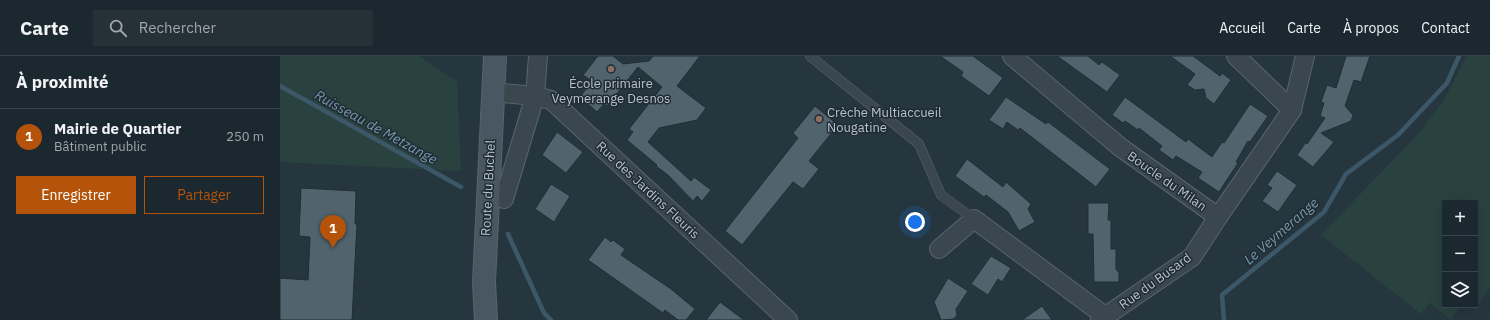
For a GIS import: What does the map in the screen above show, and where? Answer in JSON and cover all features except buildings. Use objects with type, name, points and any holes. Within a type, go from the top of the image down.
[{"type":"main road","name":"Route du Buchel","points":[[486,320],[484,282],[492,92],[495,56]]},
{"type":"street","name":"Route du Buchel","points":[[504,199],[535,96],[538,56]]},
{"type":"street","name":"Boucle du Milan","points":[[1012,56],[1120,147],[1218,217],[1292,110],[1305,56]]},
{"type":"street","points":[[1236,56],[1292,110]]},
{"type":"street","name":"Rue des Jardins Fleuris","points":[[492,92],[535,96],[551,100],[788,320]]},
{"type":"street","name":"Rue du Busard","points":[[1103,318],[1192,257],[1218,217]]},
{"type":"street","points":[[939,249],[974,218],[1103,318]]},
{"type":"lane","points":[[810,56],[919,144],[934,174],[941,196],[974,218]]},
{"type":"green space","points":[[280,56],[419,56],[457,82],[461,171],[280,162]]},
{"type":"green space","points":[[1467,56],[1490,56],[1490,287],[1478,305],[1478,200],[1442,200],[1442,308],[1459,308],[1451,320],[1430,303],[1421,314],[1321,235],[1418,134],[1443,101]]},
{"type":"waterway","name":"Le Veymerange","points":[[1224,320],[1222,295],[1324,212],[1346,174],[1398,135],[1447,83],[1459,56]]},
{"type":"waterway","name":"Ruisseau de Metzange","points":[[280,86],[461,187]]},
{"type":"waterway","name":"Ruisseau de Metzange","points":[[508,234],[544,313],[551,320]]},
{"type":"place","name":"École primaire Veymerange Desnos","points":[[611,69]]},
{"type":"place","name":"Crèche Multiaccueil Nougatine","points":[[819,119]]},
{"type":"place","name":"Mairie de Quartier","points":[[333,248]]}]
